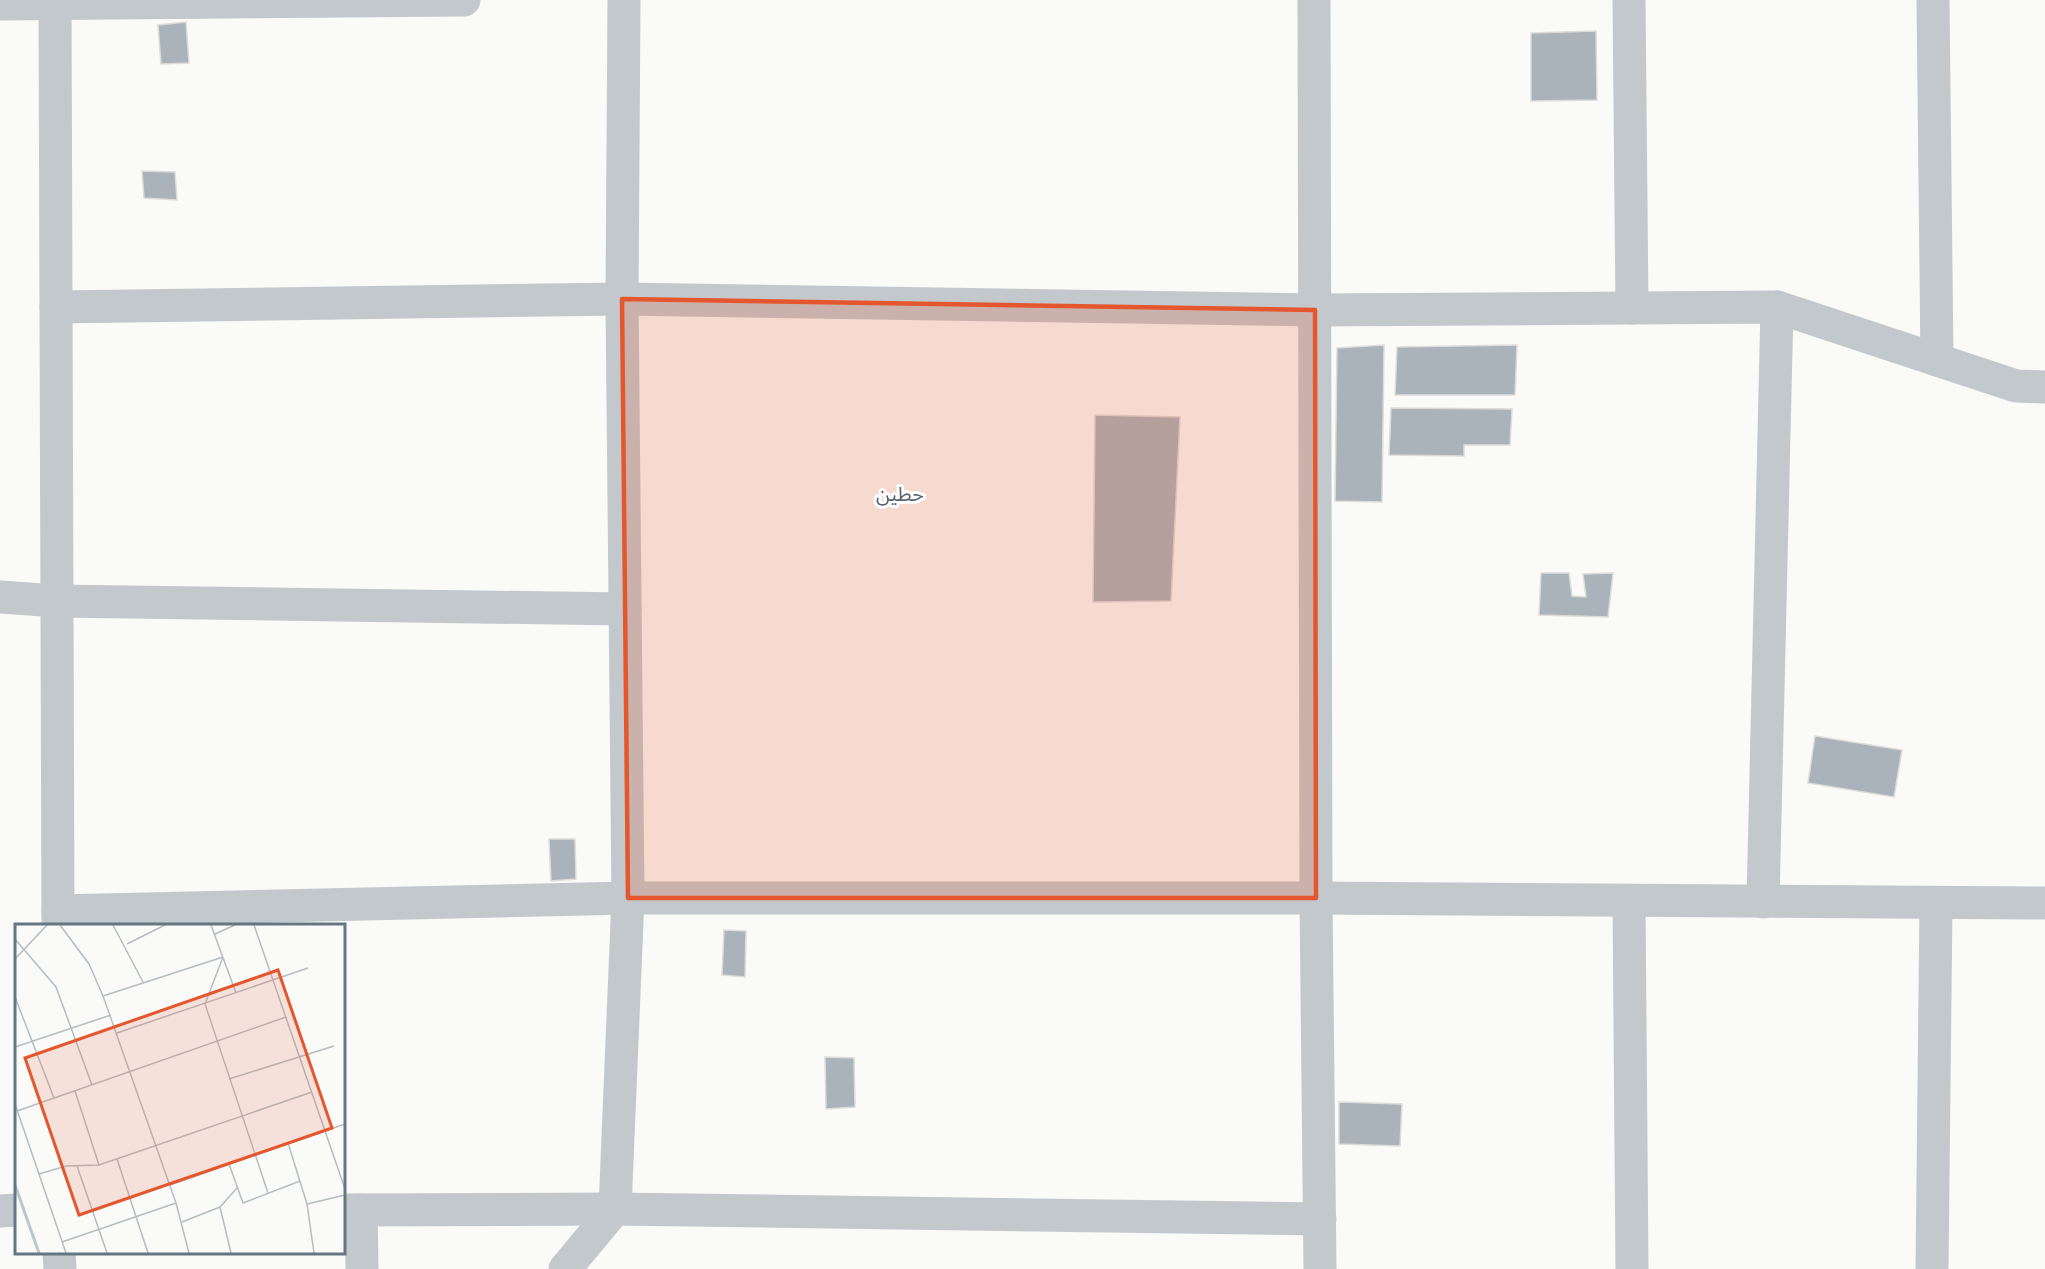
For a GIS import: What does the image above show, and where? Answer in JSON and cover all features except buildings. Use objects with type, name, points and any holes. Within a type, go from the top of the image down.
[{"type":"street","points":[[0,4],[22,5],[55,1],[464,0]]},
{"type":"street","points":[[565,1269],[615,1209],[628,898],[622,299],[624,0]]},
{"type":"street","points":[[1314,0],[1316,898],[1320,1269]]},
{"type":"street","points":[[1629,0],[1632,308]]},
{"type":"street","points":[[1933,0],[1937,360]]},
{"type":"street","points":[[55,1],[58,919],[628,898],[1316,898],[2045,903]]},
{"type":"street","points":[[56,307],[622,299],[1315,310],[1777,307],[2016,386],[2045,387]]},
{"type":"street","points":[[1763,902],[1777,307]]},
{"type":"street","points":[[0,597],[57,601],[625,609]]},
{"type":"street","points":[[1629,901],[1632,1269]]},
{"type":"street","points":[[1932,1269],[1936,903]]},
{"type":"street","points":[[362,1269],[352,1210],[615,1209],[1320,1219]]},
{"type":"street","points":[[0,1211],[15,1210]]},
{"type":"highlighted area","points":[[622,299],[1315,310],[1316,898],[628,898]]},
{"type":"district","name":"حطين","points":[[900,494]]}]
